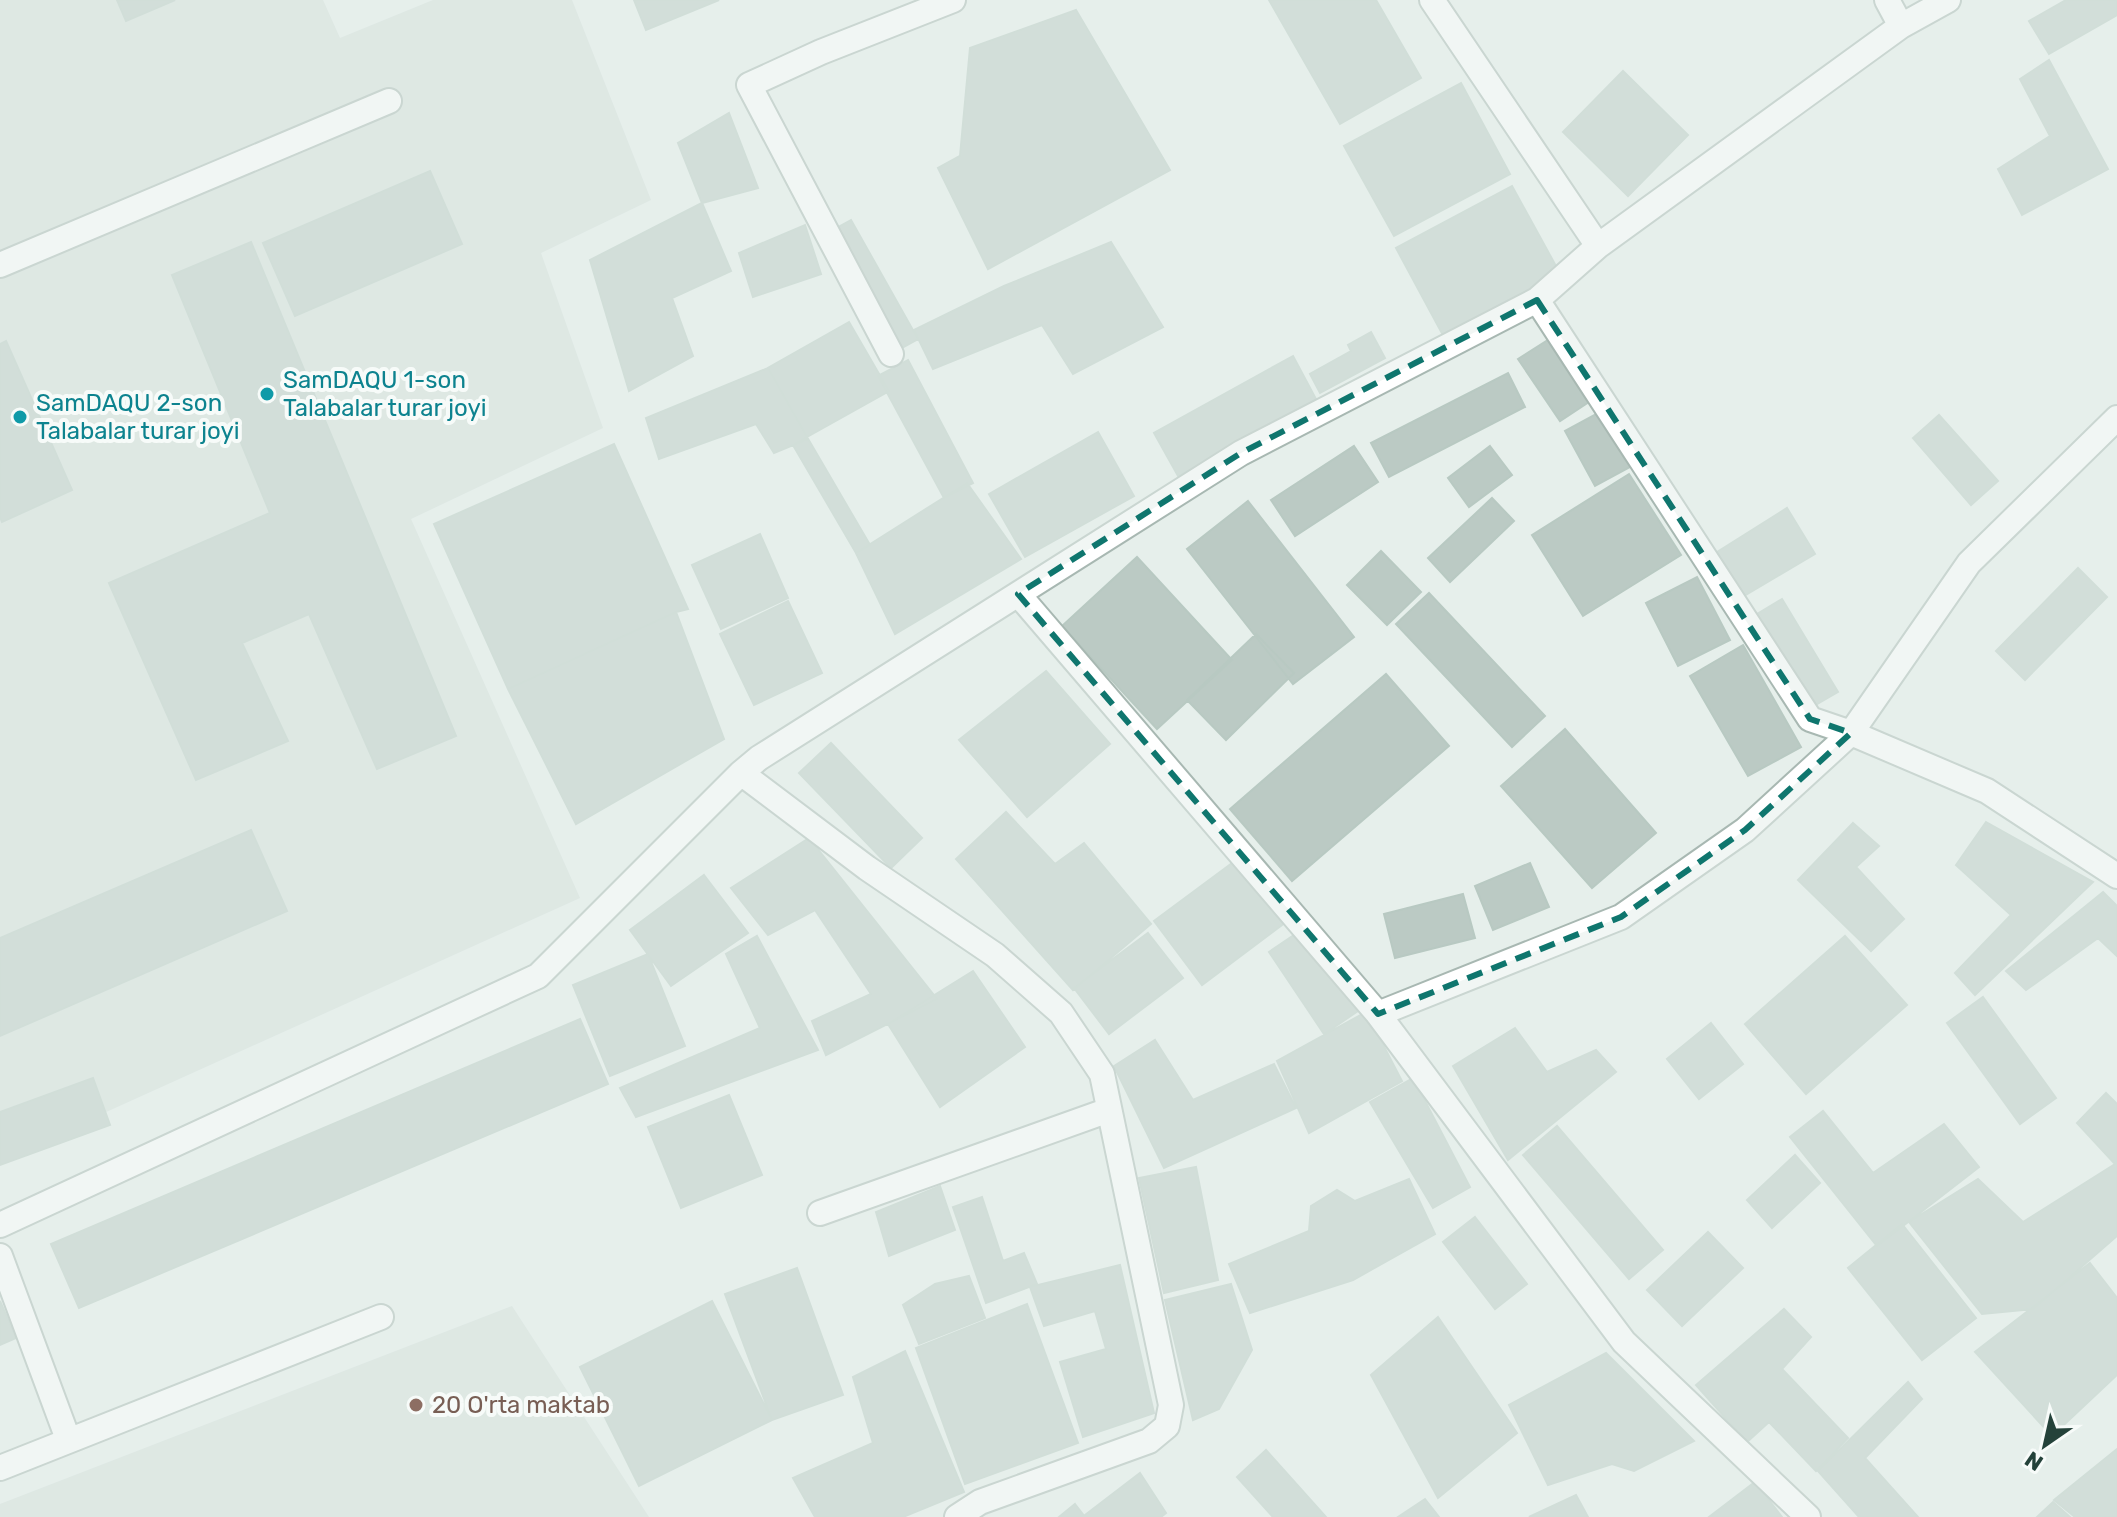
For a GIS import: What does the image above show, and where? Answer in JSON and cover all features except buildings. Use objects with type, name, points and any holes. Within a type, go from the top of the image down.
[{"type":"street","points":[[891,354],[749,85],[821,52],[953,0]]},
{"type":"street","points":[[1432,0],[1598,246]]},
{"type":"street","points":[[1887,0],[1901,26]]},
{"type":"street","points":[[0,1225],[538,976],[759,758],[1241,453],[1537,300],[1598,246],[1901,26],[1948,0]]},
{"type":"street","points":[[0,265],[389,101]]},
{"type":"street","points":[[1537,300],[1810,719],[1851,733],[1987,791],[2117,876]]},
{"type":"street","points":[[1378,1014],[1621,917],[1745,830],[1851,733],[1969,563],[2115,422]]},
{"type":"street","points":[[1018,594],[1378,1014],[1624,1342],[1808,1517]]},
{"type":"street","points":[[741,773],[867,868],[995,955],[1061,1013],[1102,1074],[1171,1405],[1167,1426],[1149,1441],[980,1502],[957,1517]]},
{"type":"street","points":[[820,1213],[1109,1110]]},
{"type":"street","points":[[0,1256],[68,1439]]},
{"type":"street","points":[[0,1468],[381,1317]]},
{"type":"highlighted area","points":[[1537,300],[1810,719],[1851,733],[1745,830],[1621,917],[1378,1014],[1018,594],[1241,453]]},
{"type":"shaded area","points":[[0,0],[323,0],[340,38],[433,0],[572,0],[651,200],[541,253],[603,428],[411,519],[580,898],[0,1160]]},
{"type":"shaded area","name":"20 O'rta maktab","points":[[512,1306],[649,1517],[0,1517],[0,1504]]},
{"type":"place","name":"SamDAQU 1-son Talabalar turar joyi","points":[[267,394]]},
{"type":"place","name":"SamDAQU 2-son Talabalar turar joyi","points":[[20,417]]},
{"type":"place","name":"20 O'rta maktab","points":[[416,1405]]}]
